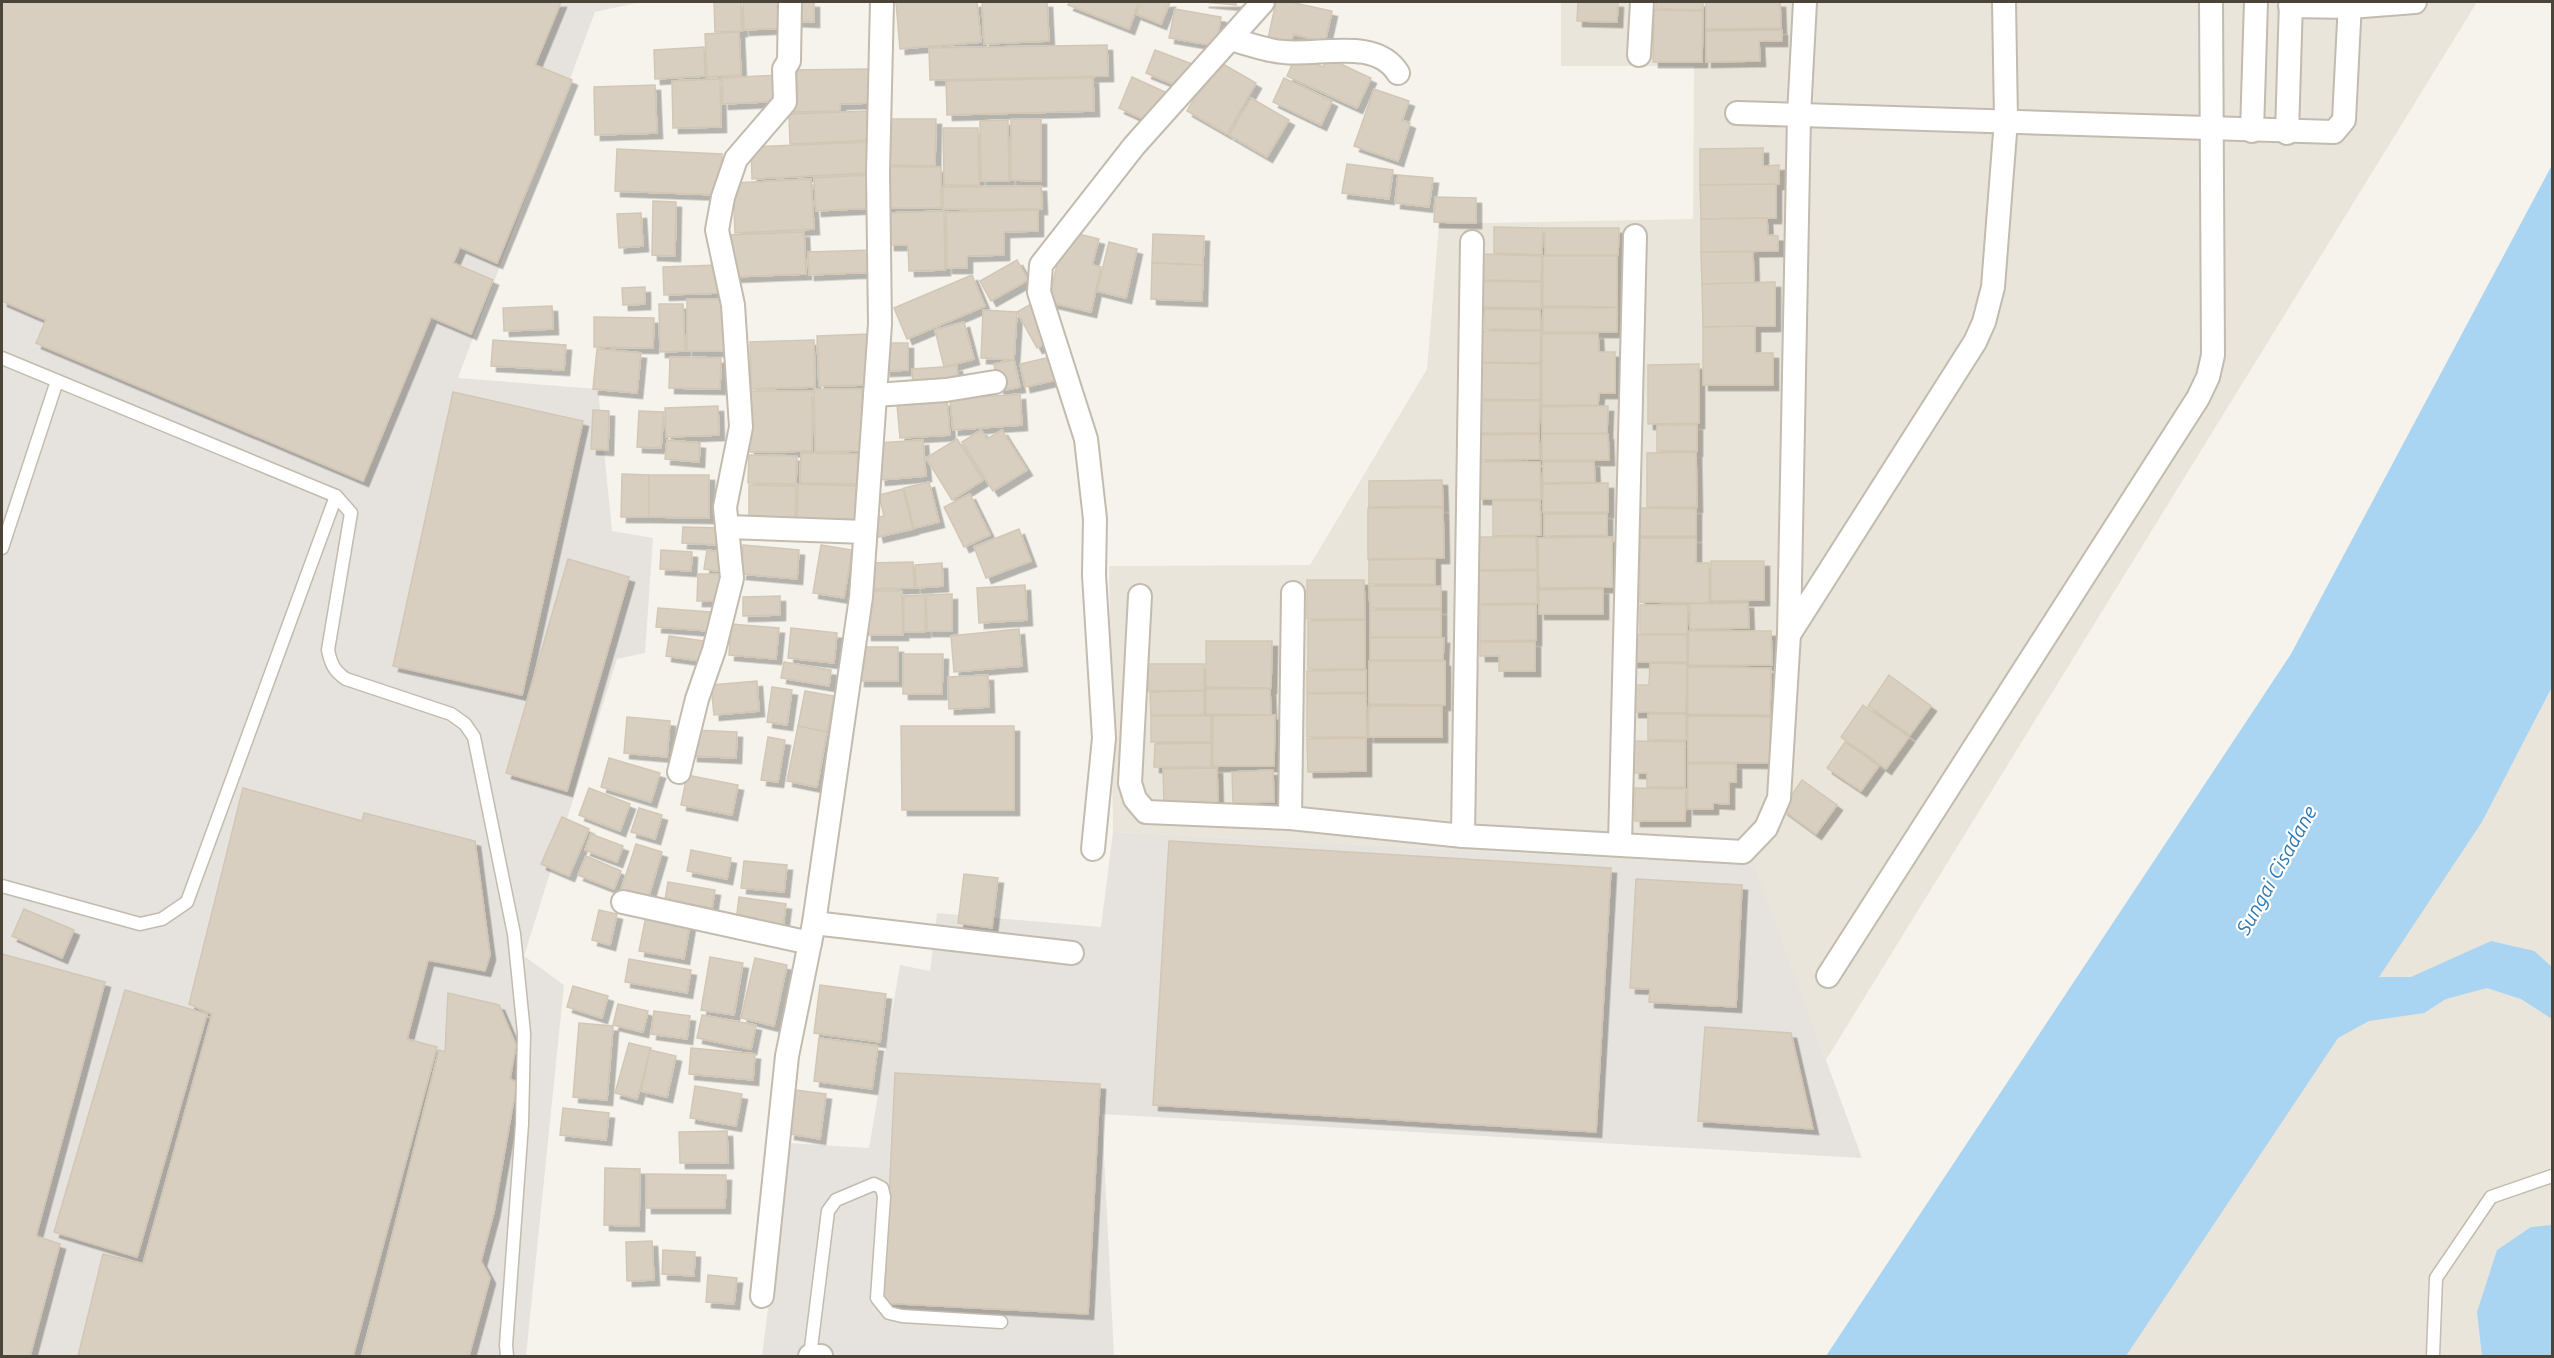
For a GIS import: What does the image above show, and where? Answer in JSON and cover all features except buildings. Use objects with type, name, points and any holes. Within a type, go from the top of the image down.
[{"type":"street","points":[[680,772],[697,699],[714,650],[732,578],[725,507],[741,427],[733,305],[717,230],[723,197],[736,159],[785,102],[784,69],[789,61],[790,2]]},
{"type":"street","points":[[762,1296],[787,1056],[812,933],[861,597],[880,324],[878,172],[882,2]]},
{"type":"street","points":[[1093,849],[1104,738],[1094,575],[1095,519],[1086,439],[1040,292],[1038,278],[1041,265],[1134,146],[1263,2]]},
{"type":"street","points":[[1639,55],[1642,2]]},
{"type":"street","points":[[1140,596],[1130,783],[1135,799],[1146,812],[1290,818],[1463,836],[1743,852],[1766,828],[1779,798],[1789,634],[1799,115],[1805,2]]},
{"type":"street","points":[[1789,634],[1975,342],[1984,322],[1993,287],[2006,120],[2004,2]]},
{"type":"street","points":[[1828,976],[2198,398],[2208,377],[2213,355],[2211,2]]},
{"type":"street","points":[[2252,131],[2256,2]]},
{"type":"street","points":[[2287,133],[2291,4],[2415,2]]},
{"type":"street","points":[[1737,113],[2006,120],[2287,133],[2334,132],[2344,120],[2350,4]]},
{"type":"street","points":[[1230,39],[1285,53],[1352,51],[1380,57],[1391,62],[1398,73]]},
{"type":"street","points":[[1620,844],[1635,236]]},
{"type":"street","points":[[1463,836],[1472,242]]},
{"type":"street","points":[[875,395],[946,390],[995,382]]},
{"type":"street","points":[[727,527],[865,532]]},
{"type":"street","points":[[1290,818],[1293,593]]},
{"type":"street","points":[[622,902],[812,933],[1072,953]]},
{"type":"lane","points":[[2,358],[336,496],[348,507],[351,519],[328,650],[330,663],[346,679],[451,714],[465,724],[474,737],[512,923],[525,1033],[522,1124],[506,1333],[507,1356]]},
{"type":"lane","points":[[2,548],[57,381]]},
{"type":"lane","points":[[2,886],[140,924],[162,919],[187,902],[336,496]]},
{"type":"lane","points":[[2433,1356],[2436,1278],[2491,1197],[2553,1176]]},
{"type":"lane","points":[[814,1356],[828,1211],[836,1200],[874,1185],[882,1188],[884,1197],[877,1298],[882,1307],[902,1317],[1001,1322]]},
{"type":"shaded area","points":[[2,2],[641,2],[595,12],[458,378],[598,389],[612,531],[653,538],[645,653],[617,659],[524,956],[564,985],[526,1356],[2,1356]]},
{"type":"shaded area","points":[[1561,2],[2477,2],[1826,1060],[1753,865],[1113,832],[1109,566],[1310,565],[1427,369],[1439,224],[1693,219],[1694,66],[1561,66]]},
{"type":"shaded area","points":[[2552,687],[2552,1356],[2125,1356],[2482,822]]},
{"type":"shaded area","points":[[1113,832],[1754,865],[1862,1158],[1102,1114],[1114,1356],[762,1356],[789,1143],[869,1148],[900,965],[930,971],[937,913],[1101,927]]},
{"type":"water","name":"Sungai Cisadane","points":[[2552,165],[2552,687],[2482,822],[2379,977],[2411,977],[2491,941],[2534,951],[2552,967],[2552,1019],[2521,999],[2487,988],[2446,999],[2424,1013],[2369,1021],[2338,1038],[2126,1356],[1826,1356],[2291,654]]},
{"type":"water","points":[[2552,1225],[2552,1356],[2482,1356],[2477,1312],[2497,1250],[2531,1227]]}]
